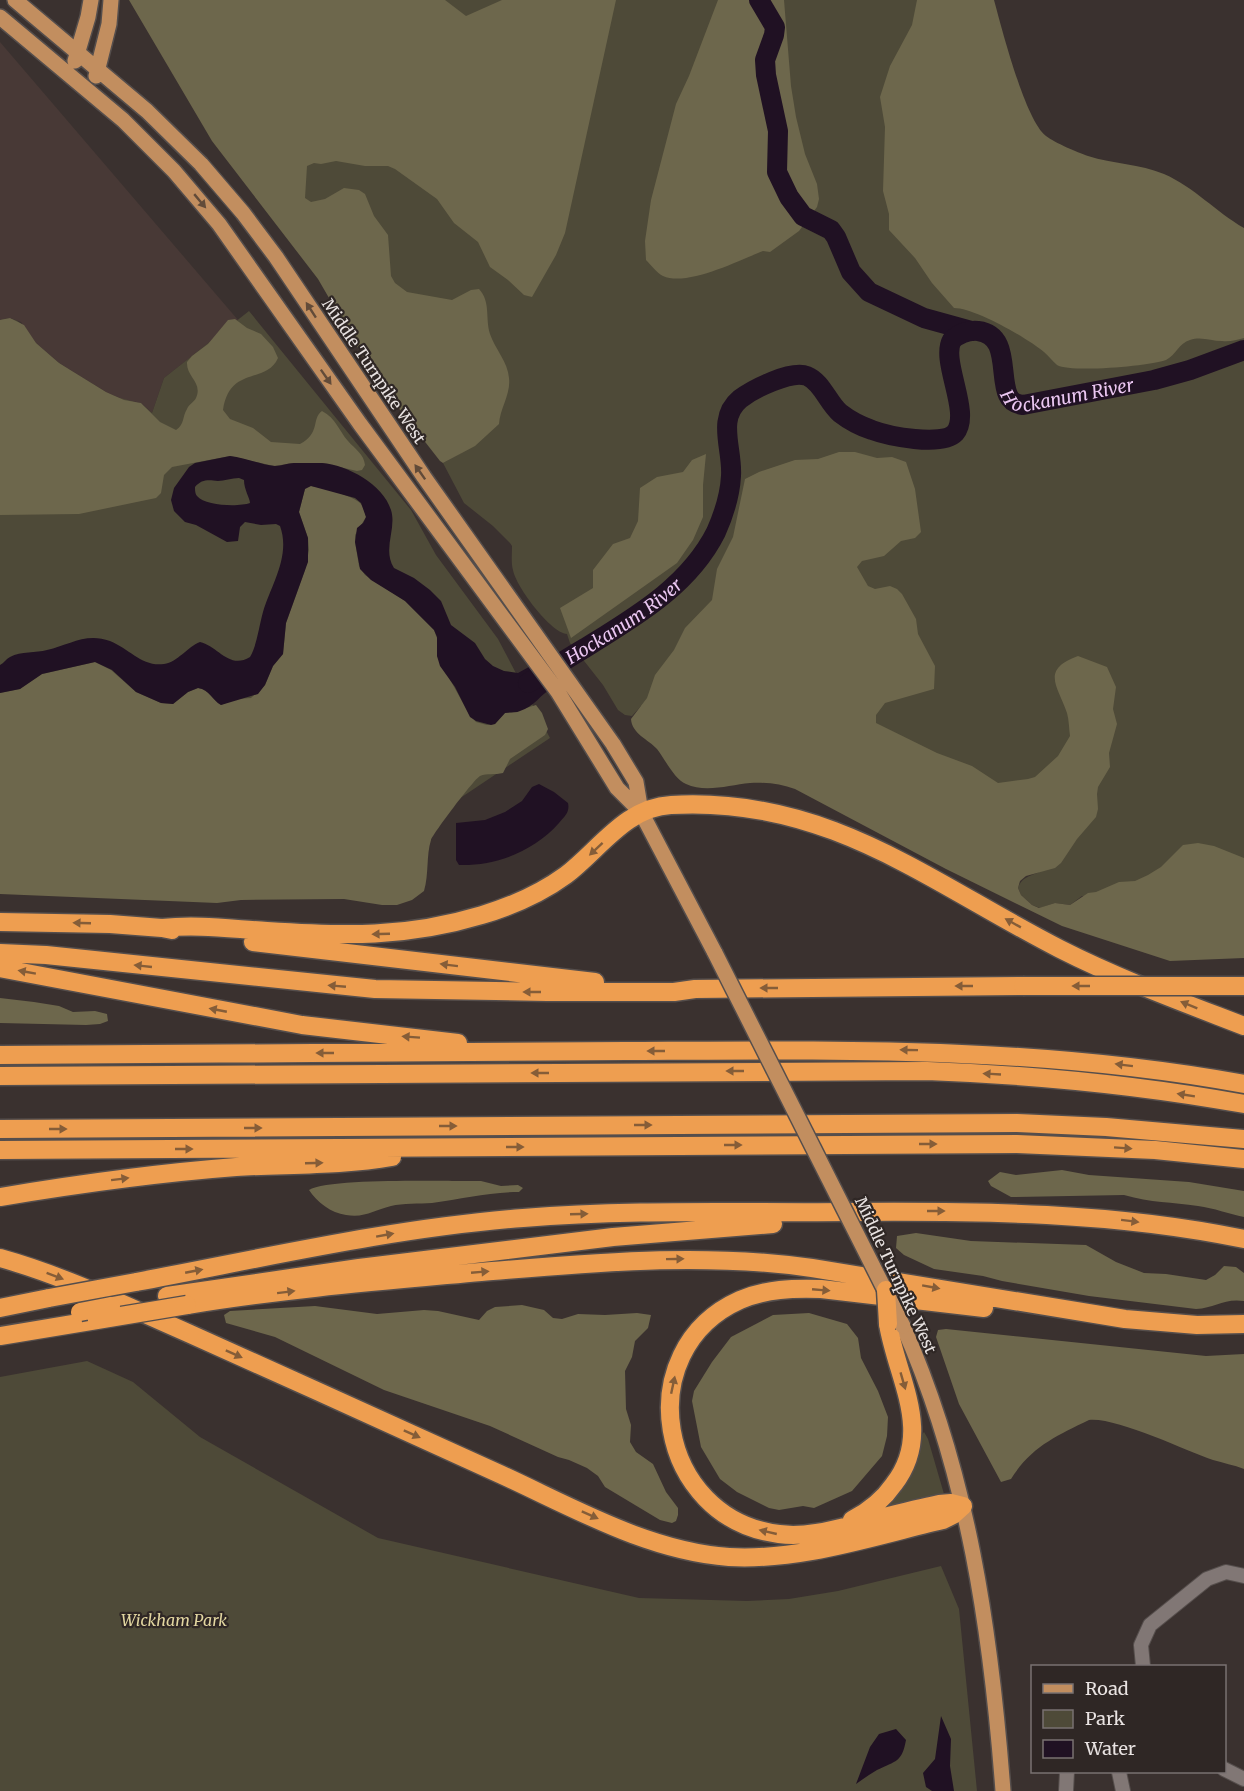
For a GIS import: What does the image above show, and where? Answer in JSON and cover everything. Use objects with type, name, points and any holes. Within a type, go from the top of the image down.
[{"type":"highway","points":[[0,922],[162,928],[190,926],[296,933],[378,935],[410,932],[454,923],[507,907],[547,887],[576,867],[616,830],[650,808],[669,805],[710,805],[774,813],[819,824],[860,840],[1087,962],[1244,1026]]},
{"type":"highway","points":[[162,928],[192,934],[573,980],[679,985],[695,989]]},
{"type":"highway","points":[[0,953],[386,989],[674,992],[695,989],[1244,986]]},
{"type":"highway","points":[[0,968],[302,1026],[438,1040],[489,1052]]},
{"type":"highway","points":[[0,1055],[874,1050],[958,1052],[1094,1062],[1244,1083]]},
{"type":"highway","points":[[0,1076],[927,1071],[1076,1081],[1244,1104]]},
{"type":"highway","points":[[0,1129],[1017,1123],[1106,1126],[1244,1139]]},
{"type":"highway","points":[[0,1150],[1017,1144],[1155,1150],[1244,1159]]},
{"type":"highway","points":[[0,1197],[155,1174],[262,1165],[368,1160],[436,1147]]},
{"type":"highway","points":[[0,1336],[167,1296],[359,1268],[613,1237],[739,1226],[837,1222],[877,1212]]},
{"type":"highway","points":[[3,1306],[387,1235],[503,1220],[603,1214],[988,1212],[1083,1216],[1179,1227],[1244,1239]]},
{"type":"highway","points":[[0,1258],[45,1272],[90,1291],[619,1528],[672,1547],[729,1557],[793,1555],[943,1520],[963,1506]]},
{"type":"highway","points":[[0,1327],[443,1275],[614,1261],[705,1258],[812,1268],[1125,1319],[1197,1325],[1244,1324]]},
{"type":"highway","points":[[963,1506],[951,1503],[939,1504],[805,1535],[764,1532],[738,1522],[716,1509],[701,1495],[680,1462],[673,1441],[670,1420],[671,1399],[675,1377],[683,1355],[705,1325],[721,1311],[739,1300],[760,1293],[781,1290],[808,1288],[1089,1321],[1110,1322],[1125,1319]]},
{"type":"highway","points":[[826,1531],[853,1520],[879,1502],[900,1477],[910,1454],[913,1434],[911,1414],[895,1325],[886,1290]]},
{"type":"main road","name":"Middle Turnpike West","points":[[15,0],[134,98],[180,142],[247,218],[454,519],[613,744],[634,778],[642,812],[886,1290]]},
{"type":"main road","points":[[71,76],[88,17],[90,0]]},
{"type":"main road","points":[[92,93],[110,24],[111,0]]},
{"type":"main road","name":"Middle Turnpike West","points":[[0,16],[92,93],[164,161],[219,224],[339,396],[558,692],[617,788],[642,812]]},
{"type":"main road","points":[[438,530],[454,519]]},
{"type":"main road","name":"Middle Turnpike West","points":[[895,1325],[925,1378],[941,1425],[963,1506],[986,1627],[1003,1791]]},
{"type":"street","points":[[1143,1665],[1141,1644],[1150,1625],[1207,1579],[1226,1572],[1244,1576]]},
{"type":"street","points":[[1226,1770],[1244,1779]]},
{"type":"street","points":[[1119,1773],[1123,1791]]},
{"type":"shaded area","points":[[129,0],[445,0],[466,16],[502,0],[616,0],[565,233],[556,255],[532,297],[524,295],[490,267],[478,242],[454,223],[437,199],[395,169],[388,166],[365,166],[336,161],[307,166],[305,198],[311,202],[325,199],[344,188],[359,190],[365,194],[374,216],[388,235],[391,276],[395,283],[407,292],[452,300],[471,290],[479,289],[483,294],[490,334],[506,366],[509,384],[499,424],[475,446],[443,463],[440,461],[376,379],[318,279],[212,141]]},
{"type":"shaded area","points":[[718,0],[784,0],[791,86],[796,117],[805,154],[817,184],[819,199],[817,207],[799,231],[770,252],[763,251],[699,275],[673,278],[661,275],[646,260],[645,241],[651,200],[676,104]]},
{"type":"shaded area","points":[[917,0],[994,0],[1022,94],[1038,127],[1046,136],[1088,156],[1146,168],[1175,179],[1244,228],[1244,338],[1228,341],[1194,339],[1183,344],[1166,360],[1157,362],[1093,369],[1065,367],[1057,365],[1036,346],[1014,332],[975,313],[954,308],[932,283],[915,258],[889,230],[889,214],[883,191],[885,127],[880,97],[890,66],[912,25]]},
{"type":"shaded area","points":[[0,42],[238,320],[164,378],[152,413],[141,403],[124,400],[106,392],[59,363],[36,343],[21,322],[10,318],[0,320]]},
{"type":"shaded area","points":[[10,318],[24,325],[36,343],[59,363],[106,392],[124,400],[141,403],[160,422],[176,430],[181,425],[185,412],[198,392],[187,362],[208,344],[228,320],[235,319],[261,334],[273,347],[278,358],[265,371],[240,381],[233,387],[227,396],[223,410],[230,419],[253,428],[271,442],[300,444],[311,435],[322,411],[331,417],[361,455],[365,465],[362,470],[357,471],[322,463],[274,466],[230,456],[172,467],[164,475],[161,493],[156,498],[79,514],[0,515],[0,320]]},
{"type":"shaded area","points":[[839,452],[855,452],[877,458],[892,457],[906,462],[915,489],[921,532],[915,538],[901,541],[884,556],[862,561],[857,567],[868,586],[875,589],[890,586],[902,594],[916,619],[918,634],[935,666],[934,689],[885,703],[876,715],[876,723],[937,753],[972,766],[998,783],[1028,779],[1035,777],[1058,756],[1070,736],[1067,713],[1055,680],[1055,673],[1059,667],[1078,656],[1107,667],[1116,687],[1113,709],[1117,724],[1109,753],[1110,767],[1098,787],[1096,817],[1061,863],[1055,868],[1026,876],[1020,881],[1018,888],[1021,895],[1039,908],[1055,903],[1070,905],[1088,893],[1119,882],[1135,881],[1148,875],[1161,867],[1183,845],[1198,843],[1214,846],[1244,858],[1244,958],[1170,961],[1062,926],[946,869],[795,789],[762,783],[709,788],[686,784],[674,773],[657,749],[634,729],[631,719],[647,698],[655,675],[674,650],[685,628],[712,600],[717,569],[733,537],[745,479],[795,460],[818,459]]},
{"type":"shaded area","points":[[706,454],[703,517],[693,540],[677,563],[571,638],[560,608],[593,588],[593,570],[613,544],[630,538],[638,521],[640,488],[657,477],[683,472],[692,460]]},
{"type":"shaded area","points":[[307,486],[343,494],[361,504],[366,517],[355,535],[359,566],[365,575],[405,601],[434,630],[438,641],[437,656],[469,714],[476,722],[487,725],[495,724],[505,713],[536,705],[548,729],[545,735],[510,759],[503,773],[480,776],[470,786],[431,840],[424,891],[412,900],[397,905],[344,899],[241,900],[217,903],[0,894],[0,693],[20,689],[42,674],[95,662],[111,670],[136,692],[161,703],[173,704],[188,692],[198,688],[208,693],[221,705],[236,699],[251,698],[265,685],[273,666],[283,654],[286,623],[305,570],[309,550],[308,538],[299,512]]},
{"type":"shaded area","points":[[0,998],[59,1006],[73,1012],[95,1011],[107,1014],[108,1021],[86,1025],[0,1023]]},
{"type":"shaded area","points":[[1062,1170],[1089,1175],[1189,1182],[1244,1191],[1244,1217],[1204,1207],[1124,1195],[1011,1197],[991,1186],[988,1181],[1000,1172],[1016,1175]]},
{"type":"shaded area","points":[[481,1181],[501,1186],[518,1185],[523,1188],[519,1192],[396,1205],[365,1215],[353,1216],[340,1214],[330,1209],[320,1203],[309,1190],[319,1186],[356,1182]]},
{"type":"shaded area","points":[[916,1233],[971,1241],[1086,1245],[1116,1262],[1144,1273],[1206,1280],[1224,1266],[1236,1267],[1244,1273],[1244,1301],[1231,1301],[1196,1309],[1089,1296],[934,1269],[904,1255],[896,1248],[897,1236]]},
{"type":"shaded area","points":[[522,1305],[544,1310],[553,1318],[562,1319],[578,1314],[637,1313],[651,1315],[648,1328],[635,1341],[632,1357],[625,1371],[626,1409],[631,1425],[630,1442],[636,1452],[653,1464],[666,1492],[678,1508],[676,1521],[672,1523],[660,1520],[605,1487],[598,1476],[587,1468],[490,1426],[384,1390],[275,1337],[226,1323],[224,1315],[230,1311],[315,1306],[377,1314],[438,1311],[479,1320],[487,1311],[495,1307]]},
{"type":"shaded area","points":[[809,1313],[847,1324],[858,1338],[861,1358],[888,1417],[887,1436],[882,1456],[852,1491],[814,1508],[803,1506],[779,1510],[769,1508],[737,1492],[720,1479],[701,1447],[692,1401],[694,1391],[731,1337],[773,1315]]},
{"type":"shaded area","points":[[938,1330],[1206,1356],[1244,1354],[1244,1469],[1213,1460],[1132,1429],[1101,1420],[1089,1420],[1036,1450],[1011,1479],[1001,1482],[959,1404],[936,1337]]},
{"type":"green space","points":[[150,0],[975,0],[1031,132],[1244,240],[1244,934],[1082,896],[1070,905],[1055,903],[1040,908],[1032,905],[1021,895],[1018,888],[1025,879],[1041,871],[641,706],[632,716],[625,715],[618,710],[603,685],[570,643],[567,634],[560,632],[544,618],[520,587],[513,570],[510,543],[464,503],[443,463],[461,453]]},
{"type":"green space","points":[[249,311],[411,510],[436,555],[498,639],[550,738],[432,817],[0,858],[0,320],[17,321],[40,348],[70,371],[106,393],[136,402],[152,413],[164,378]]},
{"type":"green space","name":"Wickham Park","points":[[87,1361],[133,1382],[200,1437],[378,1538],[639,1598],[747,1601],[789,1599],[838,1591],[941,1566],[959,1609],[977,1791],[0,1791],[0,1377]]},
{"type":"green space","points":[[924,1432],[944,1494],[939,1498],[885,1511],[883,1506],[918,1449]]},
{"type":"water","points":[[230,456],[275,466],[291,463],[322,463],[353,472],[363,478],[380,492],[391,510],[389,554],[394,568],[414,578],[430,590],[441,601],[451,625],[475,643],[485,659],[493,666],[504,671],[518,673],[536,663],[553,687],[525,709],[505,713],[495,724],[476,721],[470,717],[455,687],[440,666],[437,656],[437,637],[434,630],[405,601],[371,580],[360,569],[355,542],[357,528],[366,517],[361,503],[355,498],[311,486],[305,489],[299,512],[308,538],[308,562],[286,623],[283,654],[273,666],[265,685],[258,694],[221,705],[198,688],[188,692],[173,704],[161,703],[136,692],[112,670],[95,662],[42,674],[20,689],[0,693],[0,665],[9,658],[14,655],[47,650],[78,640],[93,638],[110,641],[149,663],[156,664],[169,663],[200,642],[236,661],[250,657],[282,559],[283,537],[280,526],[245,522],[240,527],[238,541],[227,542],[196,525],[185,522],[174,511],[171,500],[174,488],[189,467],[195,463]],"holes":[[[239,478],[244,480],[250,503],[214,504],[201,499],[195,493],[195,487],[203,481]]]},
{"type":"water","points":[[539,784],[568,803],[568,811],[559,823],[538,842],[514,855],[487,863],[459,865],[456,860],[456,823],[485,820],[505,812],[522,801],[532,787]]},
{"type":"water","points":[[941,1716],[951,1739],[950,1766],[954,1791],[932,1791],[926,1787],[923,1773],[935,1759]]},
{"type":"water","points":[[896,1729],[906,1740],[900,1757],[856,1784],[870,1747],[879,1734]]},
{"type":"waterway","points":[[759,0],[775,27],[765,60],[766,75],[778,131],[777,172],[789,197],[803,216],[831,230],[851,272],[869,292],[924,318],[971,331]]},
{"type":"waterway","name":"Hockanum River","points":[[528,683],[659,599],[691,569],[705,551],[716,532],[728,497],[731,476],[727,435],[729,416],[740,399],[754,390],[782,378],[807,376],[817,383],[840,413],[859,425],[902,437],[927,440],[948,437],[955,433],[959,424],[960,413],[949,349],[952,340],[967,332],[978,331],[988,334],[995,340],[1002,357],[1008,395],[1014,402],[1023,405],[1154,380],[1190,370],[1244,350]]}]
